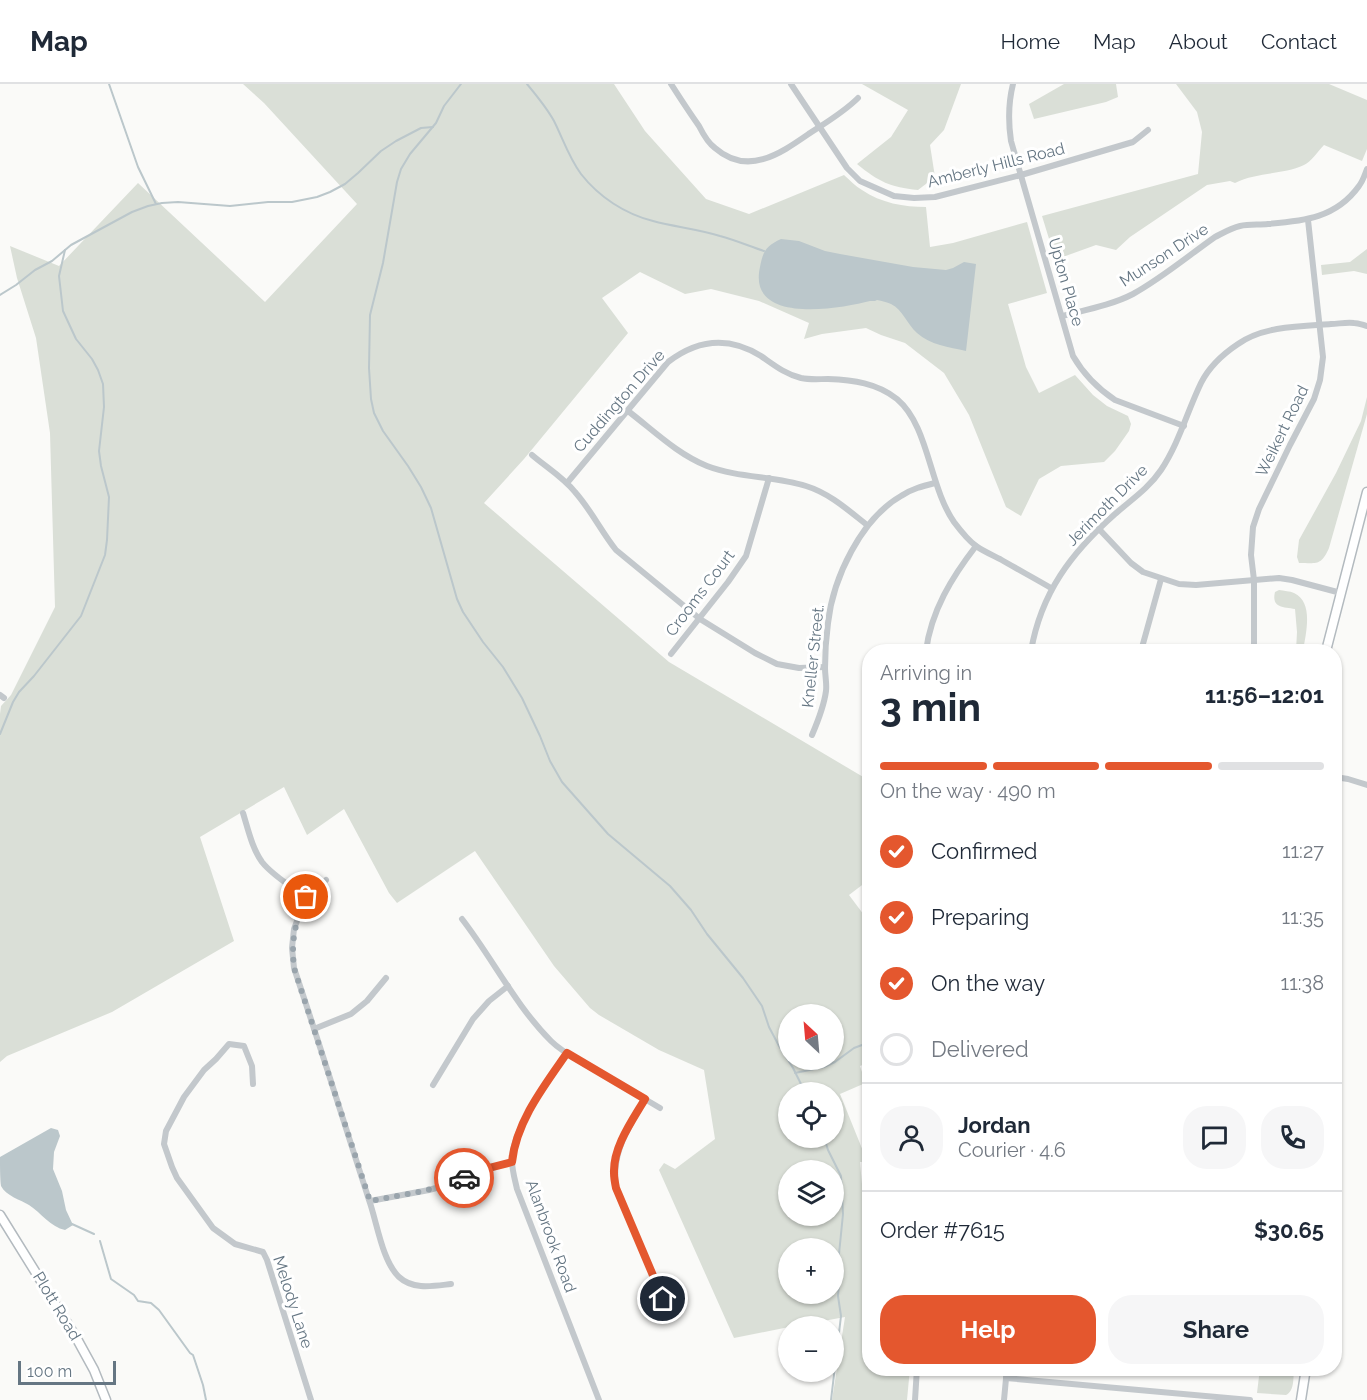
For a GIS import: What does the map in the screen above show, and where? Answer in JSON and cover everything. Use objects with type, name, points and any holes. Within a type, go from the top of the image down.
[{"type":"street","points":[[671,84],[715,148],[733,159],[743,161],[756,161],[771,157],[845,111],[858,98]]},
{"type":"street","name":"Amberly Hills Road","points":[[790,84],[847,168],[860,181],[894,196],[935,197],[1021,175],[1133,142],[1148,130]]},
{"type":"street","name":"Upton Place","points":[[1013,84],[1008,118],[1011,141],[1073,356],[1094,384],[1115,400],[1184,426]]},
{"type":"street","name":"Munson Drive","points":[[1062,316],[1132,294],[1224,232],[1240,226],[1308,220],[1330,212],[1360,185],[1367,169]]},
{"type":"street","name":"Weikert Road","points":[[1254,644],[1254,580],[1251,555],[1253,527],[1259,509],[1314,399],[1320,380],[1323,357],[1308,220]]},
{"type":"street","name":"Jerimoth Drive","points":[[1032,644],[1042,607],[1057,578],[1099,529],[1159,473],[1184,426],[1202,382],[1223,355],[1240,342],[1260,333],[1319,325],[1353,323],[1367,326]]},
{"type":"street","name":"Cuddington Drive","points":[[567,483],[668,362],[679,354],[700,345],[727,343],[751,351],[789,374],[807,379],[855,380],[898,400],[910,414],[925,449],[935,483],[955,524],[976,546],[1051,588]]},
{"type":"street","points":[[628,411],[676,450],[691,459],[732,473],[769,478],[817,490],[835,500],[867,525]]},
{"type":"street","points":[[532,455],[567,483],[583,501],[616,550],[699,619],[777,664],[799,668],[825,667]]},
{"type":"street","name":"Crooms Court","points":[[671,654],[729,582],[746,556],[769,478]]},
{"type":"street","name":"Kneller Street.","points":[[812,735],[820,718],[826,691],[828,622],[833,595],[842,569],[867,525],[885,507],[902,495],[935,483]]},
{"type":"street","points":[[1328,644],[1367,492]]},
{"type":"street","points":[[1099,529],[1131,563],[1143,572],[1179,584],[1196,585],[1279,578],[1341,593]]},
{"type":"street","points":[[928,644],[939,604],[960,567],[976,546]]},
{"type":"street","points":[[1143,644],[1161,579]]},
{"type":"street","points":[[1342,778],[1367,784]]},
{"type":"street","points":[[243,813],[255,850],[262,862],[306,897]]},
{"type":"street","points":[[326,880],[306,897],[294,929],[292,948],[294,968],[388,1261],[398,1276],[408,1283],[419,1287],[451,1284]]},
{"type":"street","points":[[462,919],[525,1010],[552,1042],[660,1108]]},
{"type":"street","points":[[314,1029],[351,1014],[367,1001],[386,978]]},
{"type":"street","points":[[433,1085],[473,1019],[489,1001],[508,986]]},
{"type":"street","name":"Melody Lane","points":[[254,1084],[252,1066],[244,1046],[229,1044],[204,1070],[184,1097],[166,1131],[164,1144],[177,1178],[213,1228],[235,1244],[263,1252],[311,1400]]},
{"type":"street","name":"Alanbrook Road","points":[[567,1053],[531,1108],[517,1137],[512,1162],[517,1189],[599,1400]]},
{"type":"street","points":[[645,1099],[619,1148],[614,1174],[616,1188],[663,1299]]},
{"type":"street","points":[[370,1201],[429,1190],[450,1184],[481,1170],[512,1162]]},
{"type":"street","name":"Plott Road","points":[[0,1215],[77,1339],[94,1370],[106,1400]]},
{"type":"street","points":[[915,1400],[916,1376]]},
{"type":"street","points":[[1301,1400],[1305,1376]]},
{"type":"street","points":[[1004,1400],[1006,1378],[1250,1400]]},
{"type":"shaded area","points":[[243,84],[614,84],[645,131],[706,199],[749,214],[844,175],[859,188],[877,198],[901,205],[926,207],[930,247],[953,243],[1027,222],[1047,293],[1008,304],[1026,367],[1039,393],[1075,375],[1093,395],[1107,406],[1128,416],[1131,424],[1129,431],[1115,451],[1104,462],[1061,466],[1039,479],[1021,516],[1006,507],[969,415],[944,373],[905,343],[866,328],[804,339],[809,323],[759,301],[711,289],[685,294],[640,272],[602,298],[628,333],[524,459],[484,503],[669,662],[862,776],[862,885],[849,895],[862,912],[862,1065],[860,1066],[862,1084],[844,1092],[844,1082],[778,1082],[778,1148],[844,1148],[844,1104],[862,1149],[862,1162],[860,1162],[862,1376],[909,1376],[907,1400],[832,1400],[835,1382],[844,1382],[844,1316],[778,1316],[778,1329],[734,1338],[659,1170],[664,1163],[675,1169],[715,1139],[704,1070],[659,1050],[590,1008],[554,966],[475,851],[397,903],[389,893],[344,809],[307,835],[284,787],[200,837],[234,941],[112,1012],[7,1056],[0,1062],[0,714],[1,706],[11,695],[55,607],[50,433],[36,338],[17,278],[10,246],[59,266],[138,183],[265,302],[357,204],[264,103]]},
{"type":"shaded area","points":[[862,84],[961,84],[944,130],[930,145],[935,177],[918,190],[885,183],[857,164],[891,137],[908,110]]},
{"type":"shaded area","points":[[1064,84],[1116,84],[1118,97],[1034,119],[1029,104]]},
{"type":"shaded area","points":[[1176,84],[1329,84],[1367,100],[1367,149],[1362,161],[1324,145],[1309,161],[1296,168],[1243,179],[1235,183],[1230,181],[1207,185],[1130,237],[1116,250],[1096,245],[1057,258],[1054,255],[1042,216],[1198,174],[1202,132],[1197,112]]},
{"type":"shaded area","points":[[781,239],[799,241],[825,251],[913,267],[946,270],[964,262],[976,264],[966,351],[940,345],[922,337],[899,310],[891,304],[877,300],[838,307],[798,309],[781,305],[767,298],[760,285],[761,261],[769,247]]},
{"type":"shaded area","points":[[1367,249],[1367,274],[1354,271],[1322,275],[1321,265],[1350,262]]},
{"type":"shaded area","points":[[1367,397],[1367,414],[1329,548],[1321,561],[1299,563],[1297,557],[1299,540],[1336,473],[1361,421]]},
{"type":"shaded area","points":[[1289,591],[1300,597],[1304,603],[1307,619],[1304,644],[1296,644],[1295,609],[1279,606],[1275,601],[1275,592]]},
{"type":"shaded area","points":[[51,1128],[58,1130],[60,1136],[54,1152],[53,1169],[73,1225],[65,1230],[55,1226],[29,1205],[10,1195],[1,1186],[0,1157]]},
{"type":"shaded area","points":[[1259,1376],[1293,1376],[1291,1390],[1286,1395],[1257,1393]]},
{"type":"waterway","points":[[109,84],[138,167],[156,204]]},
{"type":"waterway","points":[[461,84],[444,106],[436,123],[410,154],[401,169],[397,182],[383,263],[370,315],[369,368],[374,413],[383,431],[421,487],[431,508],[457,599],[463,612],[503,667],[522,698],[550,761],[562,782],[608,834],[670,886],[691,910],[762,1006],[769,1027],[800,1082]]},
{"type":"waterway","points":[[527,84],[551,116],[581,174],[613,204],[643,218],[731,239],[764,251]]},
{"type":"waterway","points":[[0,295],[52,261],[71,245],[132,212],[162,203],[230,206],[292,202],[317,197],[345,184],[381,151],[396,141],[421,128],[433,127]]},
{"type":"waterway","points":[[0,734],[19,692],[81,616],[105,555],[109,497],[99,451],[104,407],[103,384],[92,359],[76,339],[63,311],[59,276],[65,250]]},
{"type":"waterway","points":[[795,1073],[824,1067],[862,1045]]},
{"type":"waterway","points":[[827,1148],[841,1176],[843,1214],[838,1296],[841,1316],[831,1400]]},
{"type":"waterway","points":[[72,1224],[94,1234]]},
{"type":"waterway","points":[[100,1241],[111,1279],[134,1295],[138,1301],[151,1303],[159,1310],[193,1355],[206,1400]]},
{"type":"way so far","points":[[306,897],[294,929],[292,948],[294,968],[370,1201],[429,1190],[464,1178]]},
{"type":"route","points":[[464,1178],[481,1170],[512,1162],[517,1137],[531,1108],[567,1053],[645,1099],[619,1148],[614,1174],[616,1188],[663,1299]]}]
